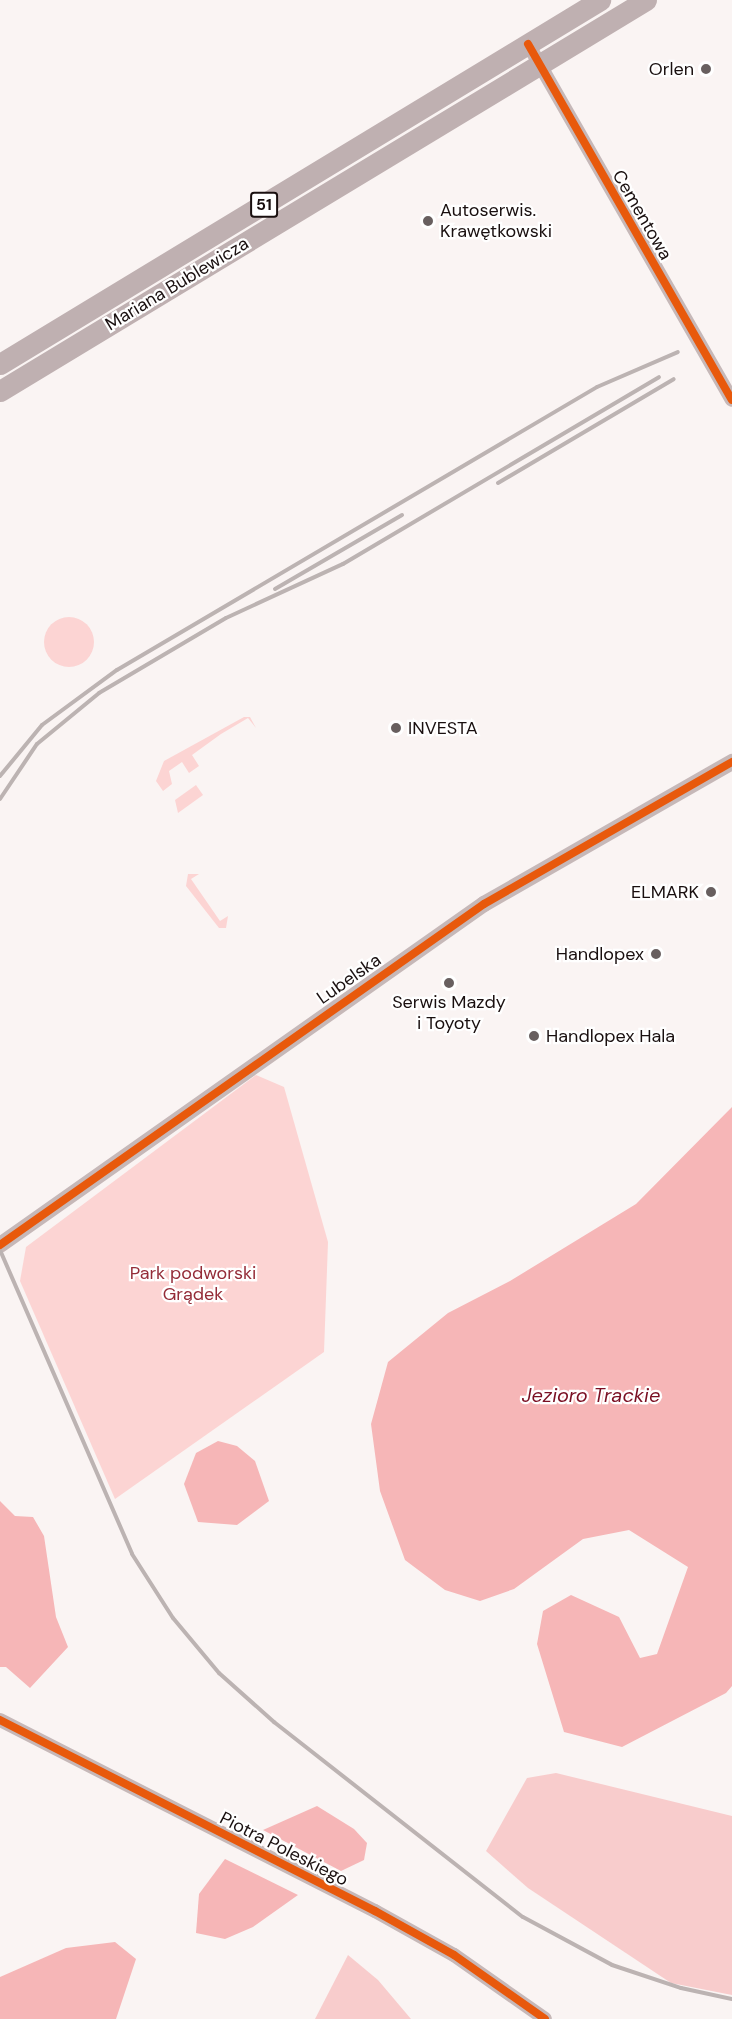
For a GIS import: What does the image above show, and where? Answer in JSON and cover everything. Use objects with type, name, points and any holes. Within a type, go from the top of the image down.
[{"type":"main road","name":"51","points":[[528,44],[600,0]]},
{"type":"main road","name":"51","points":[[540,66],[646,0]]},
{"type":"main road","name":"Mariana Bublewicza","points":[[0,364],[528,44]]},
{"type":"main road","name":"Mariana Bublewicza","points":[[0,391],[540,66]]},
{"type":"street","name":"Cementowa","points":[[528,44],[732,400]]},
{"type":"street","name":"Lubelska","points":[[0,1245],[484,904],[732,762]]},
{"type":"street","name":"Piotra Poleskiego","points":[[0,1720],[375,1911],[454,1955],[545,2019]]},
{"type":"green space","points":[[69,617],[87,624],[94,642],[87,660],[69,667],[51,660],[44,642],[51,624]]},
{"type":"green space","points":[[244,717],[250,717],[256,728],[248,718],[221,734],[192,755],[199,766],[189,773],[182,762],[169,771],[172,784],[163,791],[156,781],[164,761]]},
{"type":"green space","points":[[196,785],[203,795],[178,813],[175,800]]},
{"type":"green space","points":[[188,874],[199,874],[191,879],[220,921],[228,916],[226,928],[219,928],[186,886]]},
{"type":"green space","name":"Park podworski Grądek","points":[[256,1075],[284,1087],[328,1242],[324,1352],[115,1499],[20,1281],[26,1247]]},
{"type":"shaded area","points":[[556,1773],[732,1816],[732,1995],[671,1983],[528,1888],[486,1851],[527,1778]]},
{"type":"shaded area","points":[[348,1955],[378,1980],[411,2019],[315,2019]]},
{"type":"water","name":"Jezioro Trackie","points":[[732,1107],[732,1686],[726,1693],[622,1747],[564,1732],[537,1644],[543,1611],[571,1595],[619,1617],[640,1658],[657,1654],[688,1567],[629,1530],[583,1539],[514,1589],[480,1601],[445,1590],[405,1560],[380,1491],[371,1424],[388,1362],[448,1313],[510,1281],[636,1204]]},
{"type":"water","points":[[218,1441],[237,1446],[255,1461],[269,1501],[237,1525],[198,1522],[184,1484],[196,1453]]},
{"type":"water","points":[[0,1501],[15,1516],[33,1517],[44,1536],[56,1617],[68,1647],[30,1688],[6,1667],[0,1667]]},
{"type":"water","points":[[317,1806],[354,1829],[367,1843],[364,1860],[341,1871],[263,1830]]},
{"type":"water","points":[[225,1859],[298,1895],[253,1927],[225,1939],[196,1933],[199,1894]]},
{"type":"water","points":[[115,1942],[136,1959],[116,2019],[0,2019],[0,1977],[66,1948]]},
{"type":"railway","points":[[0,776],[42,725],[117,670],[597,387],[678,352]]},
{"type":"railway","points":[[0,799],[37,744],[99,693],[226,618],[343,564],[659,377]]},
{"type":"railway","points":[[498,483],[674,379]]},
{"type":"railway","points":[[275,589],[402,515]]},
{"type":"railway","points":[[0,1250],[132,1554],[173,1618],[219,1673],[274,1722],[523,1917],[612,1965],[681,1988],[732,1999]]},
{"type":"cycle path","points":[[528,44],[732,400]]},
{"type":"cycle path","points":[[0,1245],[484,904],[732,762]]},
{"type":"cycle path","points":[[0,1720],[375,1911],[454,1955],[545,2019]]},
{"type":"place","name":"Orlen","points":[[706,69]]},
{"type":"place","name":"Autoserwis. Krawętkowski","points":[[428,221]]},
{"type":"place","name":"INVESTA","points":[[396,728]]},
{"type":"place","name":"ELMARK","points":[[711,892]]},
{"type":"place","name":"Handlopex","points":[[656,954]]},
{"type":"place","name":"Serwis Mazdy i Toyoty","points":[[449,983]]},
{"type":"place","name":"Handlopex Hala","points":[[534,1036]]}]
